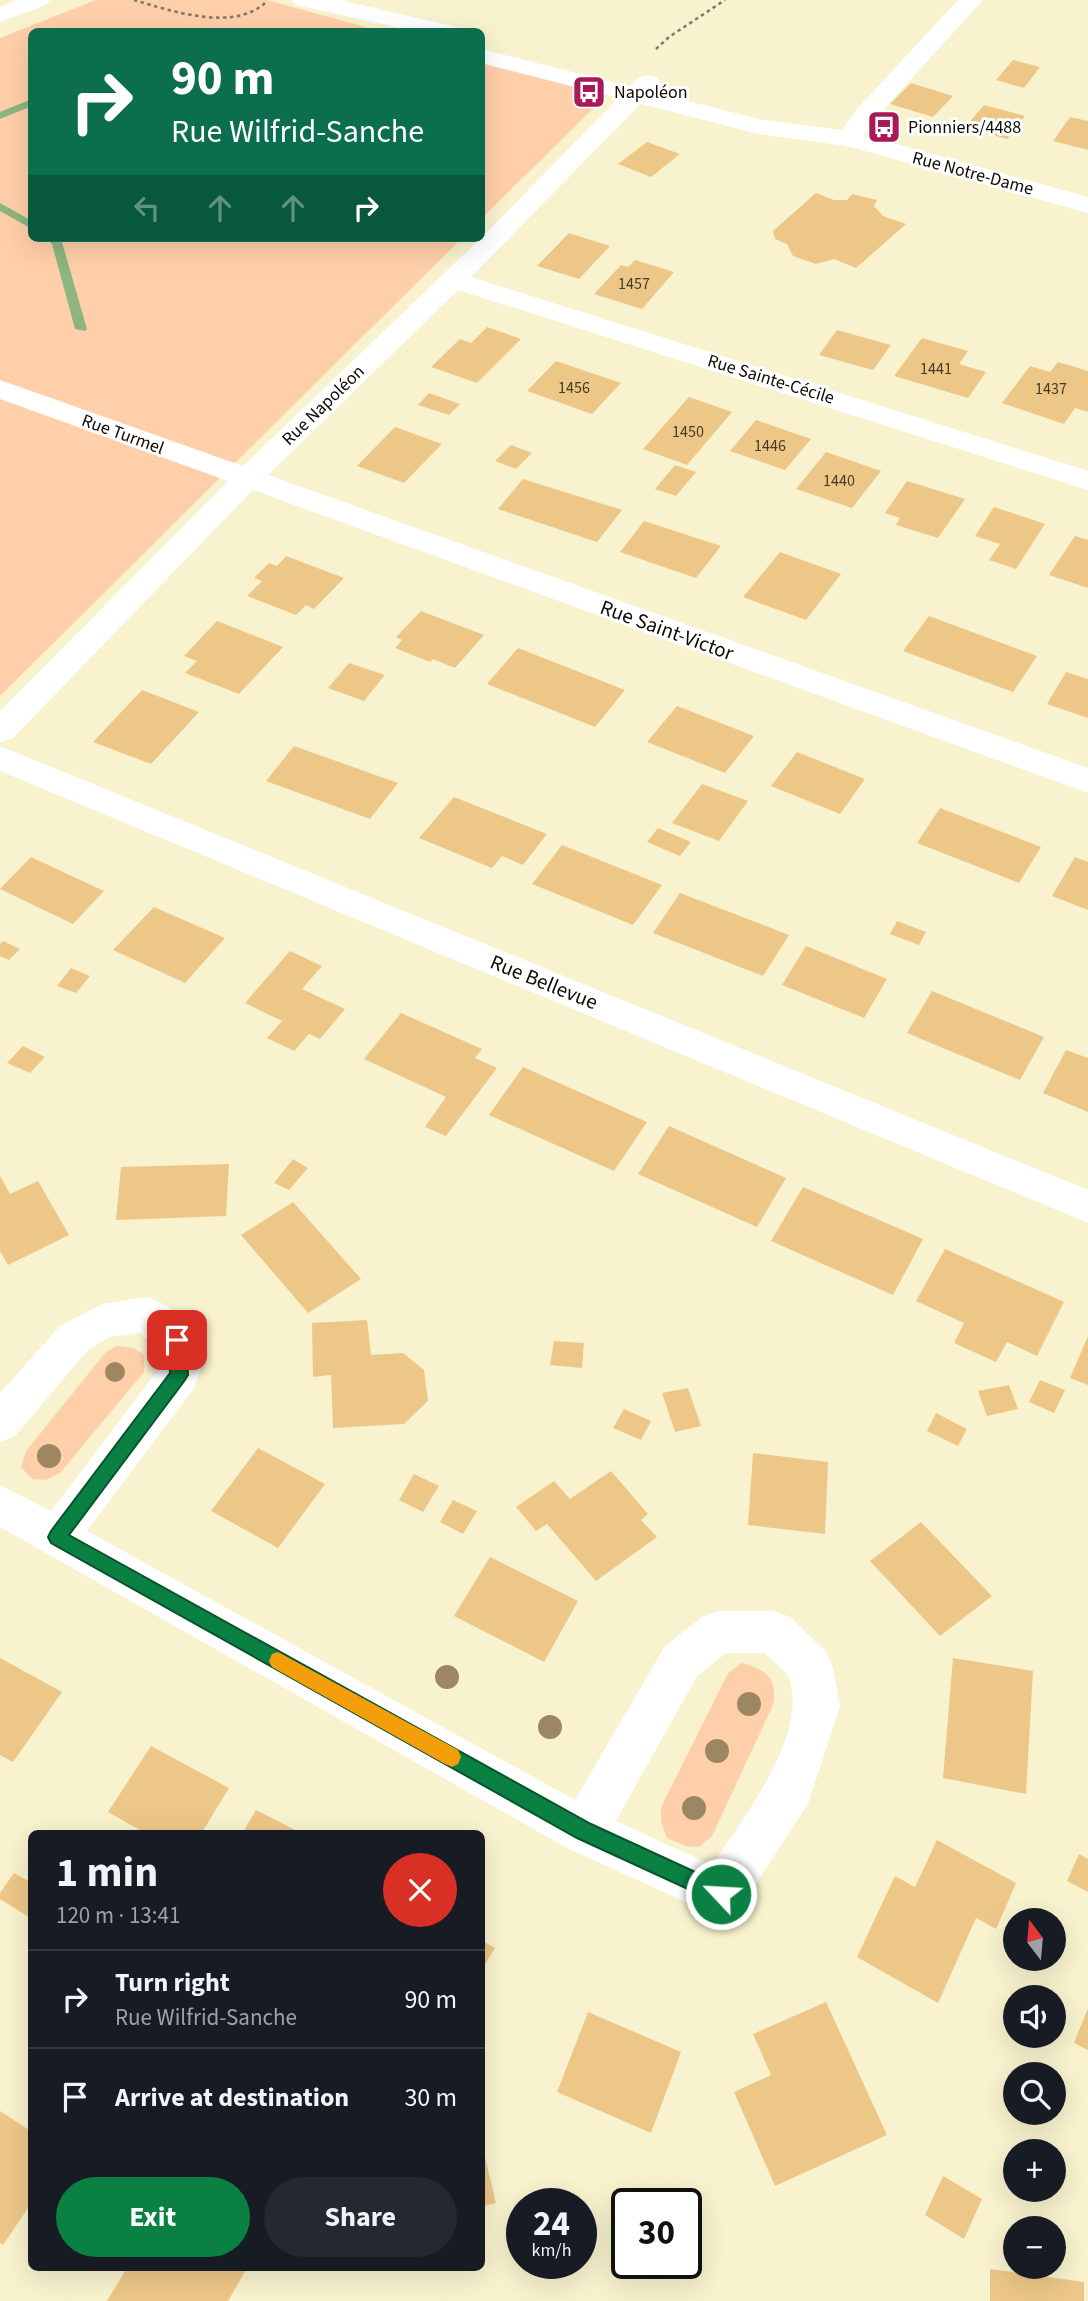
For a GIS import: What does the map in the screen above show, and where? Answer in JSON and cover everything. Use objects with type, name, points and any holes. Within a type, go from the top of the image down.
[{"type":"street","points":[[0,15],[38,0]]},
{"type":"street","points":[[849,139],[865,115],[971,0]]},
{"type":"street","points":[[315,1],[347,19],[373,28]]},
{"type":"street","points":[[315,1],[432,28]]},
{"type":"street","name":"Rue Notre-Dame","points":[[485,41],[638,85],[759,125],[849,139],[1088,205]]},
{"type":"street","name":"Rue Notre-Dame","points":[[485,57],[638,85]]},
{"type":"street","name":"Rue Napoléon","points":[[0,731],[247,479],[453,280],[638,85]]},
{"type":"street","name":"Rue Sainte-Cécile","points":[[453,280],[1088,481]]},
{"type":"street","name":"Rue Turmel","points":[[0,389],[247,479]]},
{"type":"street","name":"Rue Saint-Victor","points":[[247,479],[1088,781]]},
{"type":"street","name":"Rue Bellevue","points":[[0,758],[1088,1206]]},
{"type":"street","points":[[0,1423],[74,1338],[102,1321],[147,1314],[177,1340],[179,1375],[57,1537]]},
{"type":"street","points":[[0,1505],[584,1831],[721,1894],[791,1788],[817,1706],[810,1667],[774,1632],[718,1632],[681,1661],[584,1831]]},
{"type":"path","points":[[134,0],[183,11],[235,17],[255,12],[262,6]]},
{"type":"path","points":[[638,85],[665,40],[725,0]]},
{"type":"shaded area","points":[[96,0],[267,0],[369,28],[28,28],[28,242],[458,242],[0,696],[0,38]]},
{"type":"shaded area","points":[[485,61],[607,95],[485,215]]},
{"type":"shaded area","points":[[117,1346],[134,1348],[144,1355],[144,1372],[61,1472],[46,1480],[32,1479],[21,1467],[26,1451],[106,1352]]},
{"type":"shaded area","points":[[742,1663],[758,1668],[768,1676],[774,1688],[773,1705],[712,1836],[699,1847],[686,1846],[667,1838],[661,1821],[661,1807],[728,1673]]},
{"type":"building","points":[[1013,60],[1040,67],[1024,88],[996,80]]},
{"type":"building","points":[[911,83],[953,96],[933,117],[890,104]]},
{"type":"building","points":[[984,105],[1025,116],[1007,139],[965,127]]},
{"type":"building","points":[[1070,117],[1088,121],[1088,150],[1053,141]]},
{"type":"building","points":[[647,142],[680,154],[651,177],[618,164]]},
{"type":"building","points":[[816,193],[834,200],[847,200],[852,194],[877,200],[874,206],[883,216],[906,224],[856,268],[834,259],[816,264],[793,256],[787,244],[775,239],[773,231]]},
{"type":"building","points":[[569,233],[610,246],[579,279],[537,266]]},
{"type":"building","points":[[635,260],[674,272],[642,309],[594,294],[621,265],[628,267]]},
{"type":"building","points":[[487,327],[521,339],[477,383],[431,367],[460,339],[471,343]]},
{"type":"building","points":[[837,330],[891,345],[873,370],[819,355]]},
{"type":"building","points":[[922,338],[968,351],[959,364],[986,372],[968,398],[894,376]]},
{"type":"building","points":[[556,361],[621,383],[592,414],[527,391]]},
{"type":"building","points":[[1058,362],[1088,371],[1088,412],[1075,408],[1064,424],[1002,403],[1030,366],[1050,372]]},
{"type":"building","points":[[429,393],[460,404],[449,415],[418,405]]},
{"type":"building","points":[[689,397],[732,412],[687,465],[643,449]]},
{"type":"building","points":[[756,420],[811,439],[785,470],[730,451]]},
{"type":"building","points":[[395,427],[442,444],[404,483],[357,466]]},
{"type":"building","points":[[511,445],[532,453],[516,469],[495,461]]},
{"type":"building","points":[[826,452],[881,471],[852,508],[796,489]]},
{"type":"building","points":[[675,465],[696,472],[676,496],[655,489]]},
{"type":"building","points":[[523,479],[622,510],[597,542],[498,509]]},
{"type":"building","points":[[907,481],[965,499],[938,538],[896,525],[900,518],[885,513]]},
{"type":"building","points":[[994,507],[1045,524],[1016,569],[989,560],[1000,544],[975,536]]},
{"type":"building","points":[[644,521],[721,546],[696,578],[620,552]]},
{"type":"building","points":[[1075,536],[1088,540],[1088,588],[1049,575]]},
{"type":"building","points":[[780,552],[841,574],[806,620],[743,597]]},
{"type":"building","points":[[286,556],[344,578],[314,609],[306,605],[296,615],[247,596],[262,581],[254,578],[269,563],[277,566]]},
{"type":"building","points":[[421,611],[484,635],[455,668],[433,659],[430,662],[395,648],[402,640],[396,637]]},
{"type":"building","points":[[929,616],[1037,656],[1013,692],[903,651]]},
{"type":"building","points":[[217,621],[283,647],[239,694],[185,673],[197,661],[184,656]]},
{"type":"building","points":[[518,648],[625,690],[595,727],[487,684]]},
{"type":"building","points":[[349,663],[385,675],[364,701],[328,688]]},
{"type":"building","points":[[1066,672],[1088,679],[1088,718],[1047,704]]},
{"type":"building","points":[[142,690],[199,712],[151,764],[93,742]]},
{"type":"building","points":[[677,706],[754,736],[725,773],[647,742]]},
{"type":"building","points":[[294,746],[398,783],[370,819],[266,781]]},
{"type":"building","points":[[797,752],[865,779],[840,814],[771,786]]},
{"type":"building","points":[[702,784],[748,801],[719,841],[672,823]]},
{"type":"building","points":[[454,797],[547,834],[523,865],[502,856],[492,868],[419,838]]},
{"type":"building","points":[[940,808],[1041,847],[1019,883],[917,843]]},
{"type":"building","points":[[658,828],[691,842],[680,856],[647,842]]},
{"type":"building","points":[[562,845],[662,885],[633,925],[532,884]]},
{"type":"building","points":[[31,857],[104,891],[73,924],[0,889]]},
{"type":"building","points":[[1075,857],[1088,862],[1088,910],[1052,896]]},
{"type":"building","points":[[680,893],[789,935],[763,976],[653,933]]},
{"type":"building","points":[[154,907],[225,938],[185,983],[113,950]]},
{"type":"building","points":[[897,921],[926,932],[919,945],[890,934]]},
{"type":"building","points":[[3,941],[20,949],[9,960],[0,956],[0,944]]},
{"type":"building","points":[[806,946],[887,979],[864,1018],[782,985]]},
{"type":"building","points":[[290,951],[322,966],[302,989],[345,1009],[320,1039],[309,1034],[294,1051],[267,1038],[282,1021],[245,1003]]},
{"type":"building","points":[[71,968],[90,976],[76,993],[57,986]]},
{"type":"building","points":[[932,991],[1044,1037],[1020,1080],[907,1033]]},
{"type":"building","points":[[401,1013],[482,1049],[475,1058],[497,1068],[446,1136],[425,1127],[446,1097],[364,1059]]},
{"type":"building","points":[[23,1046],[45,1057],[30,1073],[7,1063]]},
{"type":"building","points":[[1066,1050],[1088,1058],[1088,1112],[1043,1093]]},
{"type":"building","points":[[523,1067],[647,1122],[614,1171],[489,1115]]},
{"type":"building","points":[[669,1126],[786,1178],[757,1227],[638,1174]]},
{"type":"building","points":[[293,1159],[308,1168],[289,1190],[274,1183]]},
{"type":"building","points":[[229,1164],[226,1216],[116,1220],[121,1167]]},
{"type":"building","points":[[0,1176],[10,1194],[38,1181],[69,1235],[8,1265],[0,1251]]},
{"type":"building","points":[[803,1187],[923,1239],[893,1295],[771,1241]]},
{"type":"building","points":[[293,1202],[361,1279],[308,1313],[241,1235]]},
{"type":"building","points":[[945,1249],[1064,1302],[1037,1356],[1007,1342],[996,1362],[954,1343],[964,1323],[916,1301]]},
{"type":"building","points":[[367,1320],[371,1355],[403,1353],[424,1370],[428,1401],[404,1424],[333,1428],[331,1375],[313,1377],[312,1323]]},
{"type":"building","points":[[1088,1336],[1088,1385],[1070,1378]]},
{"type":"building","points":[[554,1341],[584,1343],[582,1368],[550,1365]]},
{"type":"building","points":[[1040,1380],[1065,1390],[1054,1413],[1029,1402]]},
{"type":"building","points":[[1009,1385],[1018,1409],[987,1416],[978,1391]]},
{"type":"building","points":[[688,1388],[701,1426],[675,1432],[662,1393]]},
{"type":"building","points":[[624,1409],[651,1421],[641,1440],[613,1428]]},
{"type":"building","points":[[936,1413],[967,1429],[958,1446],[927,1431]]},
{"type":"building","points":[[258,1448],[325,1484],[278,1548],[211,1511]]},
{"type":"building","points":[[753,1453],[828,1462],[825,1534],[748,1525]]},
{"type":"building","points":[[611,1471],[648,1514],[641,1520],[657,1537],[596,1581],[547,1524],[536,1531],[516,1507],[554,1481],[570,1499]]},
{"type":"building","points":[[414,1474],[439,1486],[423,1512],[399,1500]]},
{"type":"building","points":[[453,1500],[477,1511],[463,1534],[440,1522]]},
{"type":"building","points":[[921,1522],[992,1596],[940,1636],[870,1561]]},
{"type":"building","points":[[490,1557],[578,1601],[544,1662],[454,1616]]},
{"type":"building","points":[[0,1658],[62,1692],[13,1762],[0,1755]]},
{"type":"building","points":[[953,1658],[1033,1671],[1026,1794],[943,1778]]},
{"type":"building","points":[[151,1746],[229,1788],[203,1830],[140,1830],[108,1812]]},
{"type":"building","points":[[256,1810],[295,1830],[244,1830]]},
{"type":"building","points":[[937,1840],[1016,1883],[996,1929],[976,1918],[938,2003],[857,1957],[895,1876],[915,1887]]},
{"type":"building","points":[[1079,1854],[1088,1859],[1088,1892],[1067,1881]]},
{"type":"building","points":[[14,1873],[28,1881],[28,1916],[0,1899],[0,1893]]},
{"type":"building","points":[[485,1942],[495,1948],[485,1964]]},
{"type":"building","points":[[826,2002],[887,2135],[775,2186],[734,2092],[771,2075],[753,2034]]},
{"type":"building","points":[[1088,2008],[1088,2050],[1074,2043]]},
{"type":"building","points":[[588,2012],[681,2052],[651,2133],[557,2092]]},
{"type":"building","points":[[0,2111],[28,2129],[28,2208],[3,2245],[0,2243]]},
{"type":"building","points":[[485,2157],[496,2203],[485,2206]]},
{"type":"building","points":[[943,2176],[982,2199],[964,2239],[925,2215]]},
{"type":"building","points":[[990,2269],[1003,2271],[1003,2279],[1062,2279],[1084,2282],[1084,2301],[990,2301]]},
{"type":"building","points":[[125,2271],[245,2271],[228,2301],[107,2301]]},
{"type":"waterway","points":[[0,116],[28,104]]},
{"type":"waterway","points":[[0,206],[28,224]]},
{"type":"waterway","points":[[57,242],[81,329]]},
{"type":"slow traffic","points":[[278,1661],[452,1757]]},
{"type":"place","name":"Napoléon","points":[[589,92]]},
{"type":"place","name":"Pionniers/4488","points":[[884,127]]},
{"type":"route","points":[[177,1340],[179,1375],[57,1537],[584,1831],[721,1894]]}]
